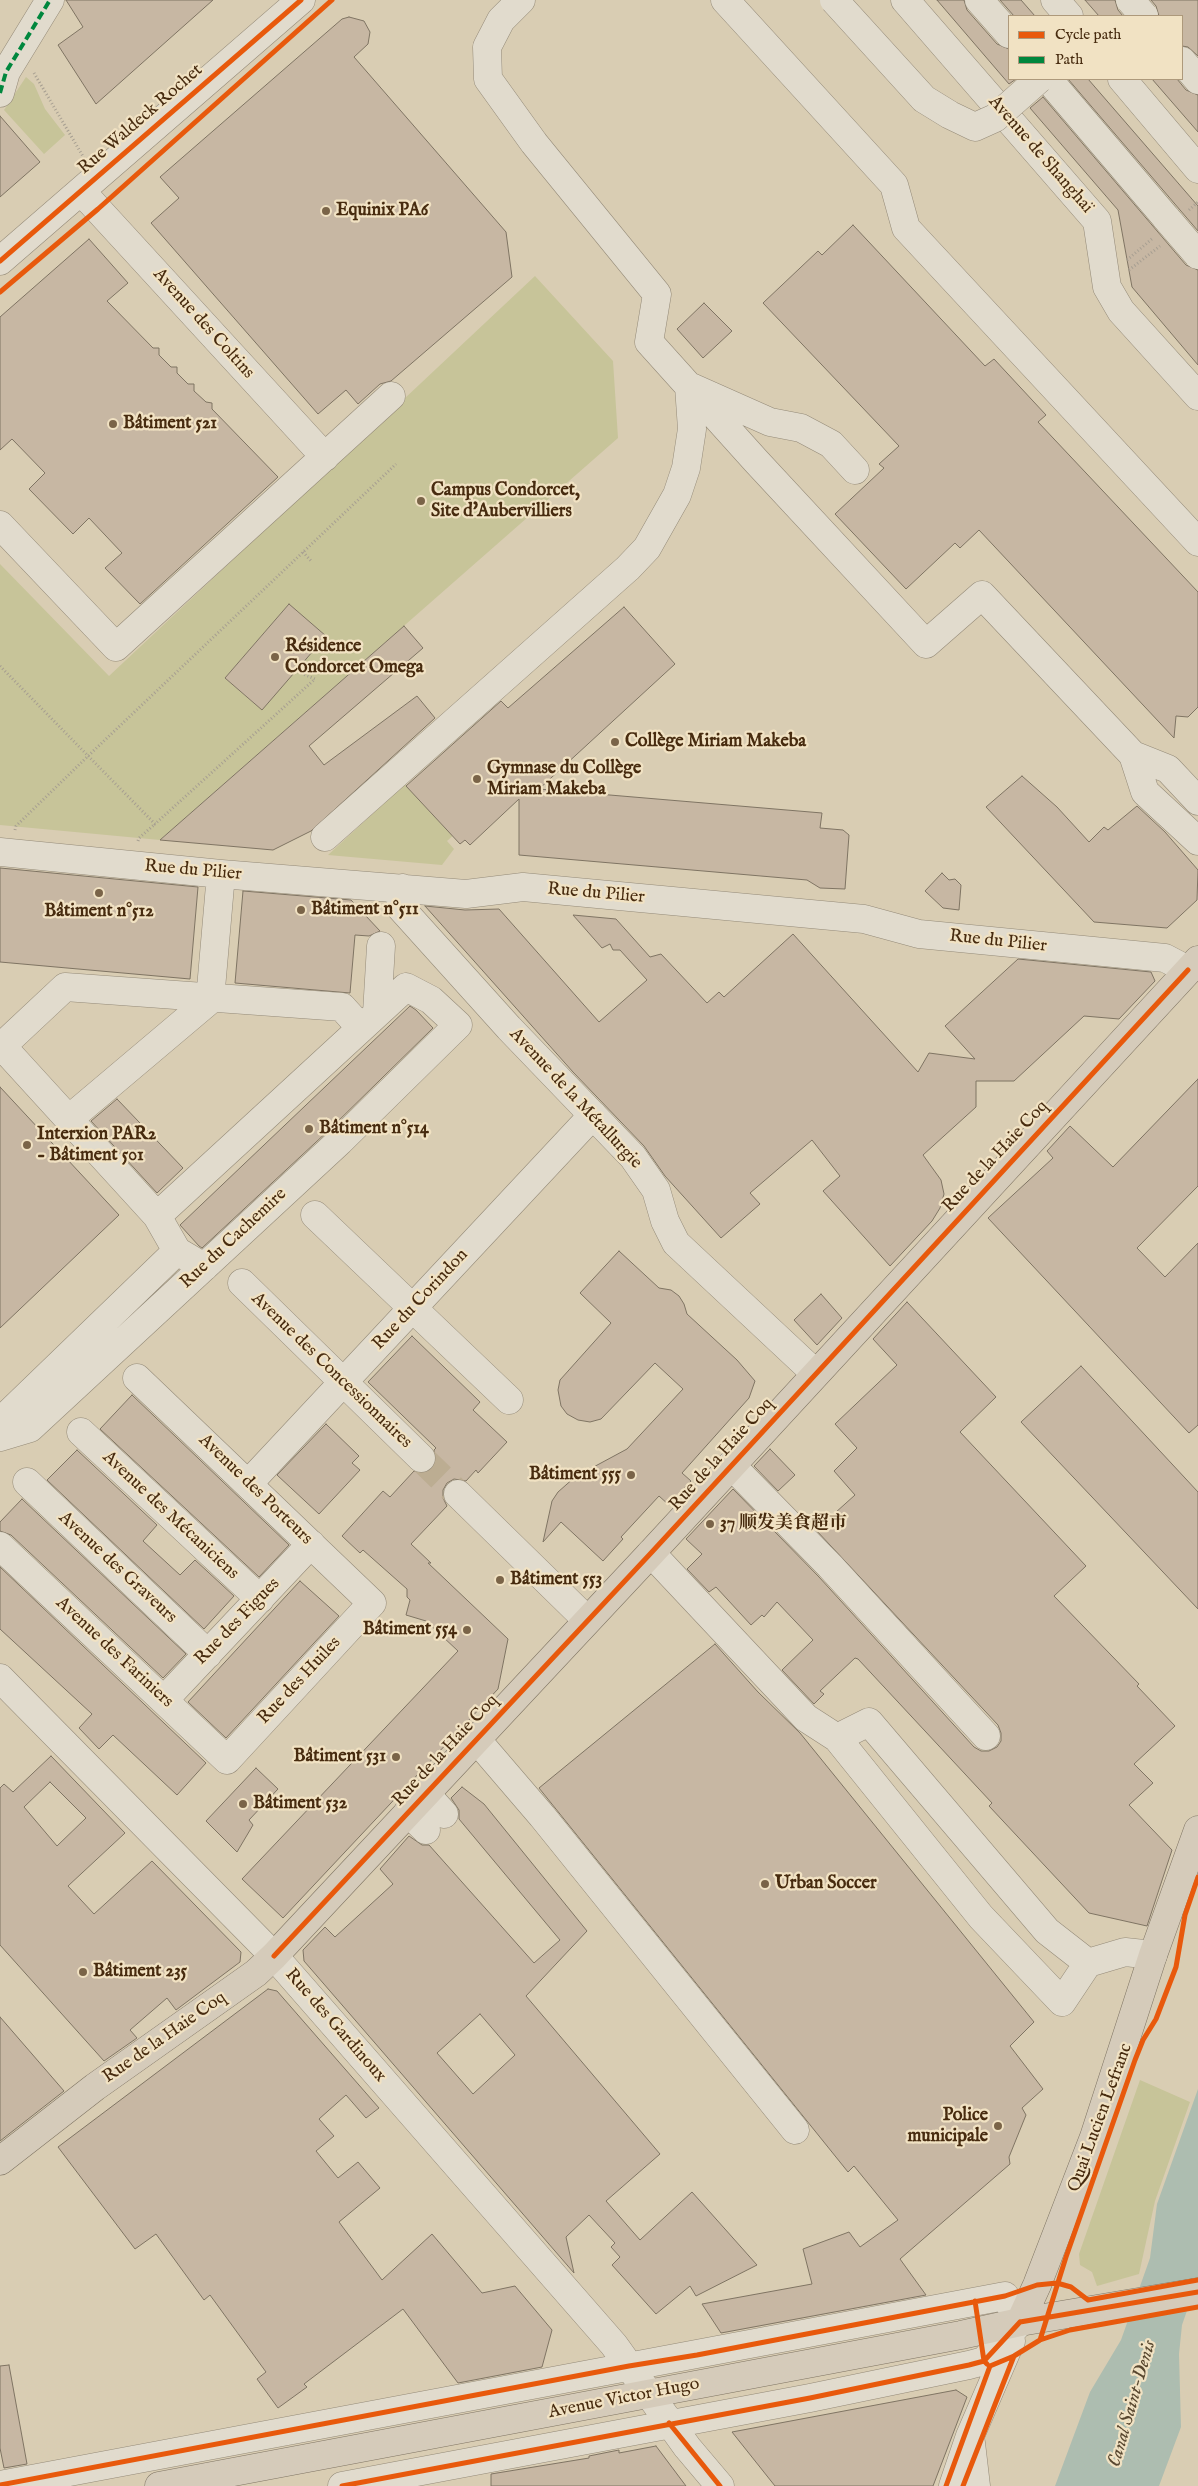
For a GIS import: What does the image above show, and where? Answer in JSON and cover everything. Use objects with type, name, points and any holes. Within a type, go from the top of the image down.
[{"type":"main road","name":"Rue de la Haie Coq","points":[[0,2160],[95,2087],[256,1973],[426,1812],[476,1739],[651,1553],[1193,965]]},
{"type":"main road","name":"Quai Lucien Lefranc","points":[[1020,2322],[1037,2285],[1094,2137],[1153,1955],[1198,1830]]},
{"type":"main road","name":"Avenue Victor Hugo","points":[[159,2486],[1020,2322],[1089,2312],[1198,2292]]},
{"type":"street","points":[[0,93],[6,72],[50,0]]},
{"type":"street","name":"Rue Waldeck Rochet","points":[[0,261],[301,0]]},
{"type":"street","points":[[521,0],[501,20],[487,47],[488,79],[534,143],[656,294],[649,342],[926,644],[982,595],[1133,755],[1168,769],[1198,801]]},
{"type":"street","points":[[725,0],[894,185],[906,228],[1198,542]]},
{"type":"street","points":[[834,0],[924,99],[950,115],[976,127],[995,118],[1038,80]]},
{"type":"street","name":"Avenue de Shanghaï","points":[[905,0],[1098,221],[1117,274],[1107,288],[1121,311],[1198,396]]},
{"type":"street","points":[[979,0],[1008,33]]},
{"type":"street","points":[[1055,0],[1067,15]]},
{"type":"street","points":[[1130,0],[1143,15]]},
{"type":"street","points":[[1183,62],[1198,80]]},
{"type":"street","points":[[1049,80],[1167,228],[1198,255]]},
{"type":"street","points":[[1123,80],[1198,169]]},
{"type":"street","name":"Avenue des Coltins","points":[[88,185],[325,457]]},
{"type":"street","points":[[689,386],[770,422],[801,428],[831,444],[855,470]]},
{"type":"street","points":[[325,837],[628,568],[647,548],[677,495],[686,468],[692,429],[689,386]]},
{"type":"street","points":[[0,524],[116,647],[391,396]]},
{"type":"street","points":[[1133,755],[1145,792],[1198,841]]},
{"type":"street","name":"Rue du Pilier","points":[[5,852],[221,874],[466,894],[523,887],[864,919],[919,934],[1165,958],[1193,965]]},
{"type":"street","points":[[69,1119],[210,1000],[221,874]]},
{"type":"street","name":"Avenue de la Métallurgie","points":[[402,888],[400,906],[509,1028],[633,1157],[656,1190],[665,1220],[676,1243],[815,1373]]},
{"type":"street","points":[[157,1216],[369,1020],[381,946]]},
{"type":"street","points":[[204,1267],[177,1251],[157,1216],[1,1045],[65,987],[210,1000],[342,1008],[369,1020]]},
{"type":"street","name":"Rue du Cachemire","points":[[0,1437],[30,1428],[340,1141],[458,1025],[431,1000],[406,987],[369,1020]]},
{"type":"street","name":"Rue du Corindon","points":[[248,1484],[593,1115]]},
{"type":"street","points":[[315,1215],[509,1400]]},
{"type":"street","points":[[0,1422],[177,1251]]},
{"type":"street","name":"Avenue des Concessionnaires","points":[[242,1283],[421,1458]]},
{"type":"street","name":"Avenue des Porteurs","points":[[137,1378],[372,1603]]},
{"type":"street","name":"Avenue des Mécaniciens","points":[[81,1432],[260,1599]]},
{"type":"street","points":[[732,1465],[830,1566],[986,1736]]},
{"type":"street","name":"Avenue des Graveurs","points":[[27,1482],[208,1654]]},
{"type":"street","points":[[458,1494],[587,1620]]},
{"type":"street","name":"Rue des Figues","points":[[164,1700],[311,1544]]},
{"type":"street","name":"Avenue des Fariniers","points":[[0,1546],[227,1760]]},
{"type":"street","points":[[651,1553],[806,1718],[837,1738],[981,1917],[1062,2002],[1088,1963],[1124,1952],[1153,1955]]},
{"type":"street","name":"Rue des Huiles","points":[[227,1760],[372,1603]]},
{"type":"street","name":"Rue des Gardinoux","points":[[0,1678],[274,1956],[614,2345],[669,2423],[720,2486]]},
{"type":"street","points":[[837,1738],[869,1722],[1047,1931],[1088,1963]]},
{"type":"street","points":[[476,1739],[542,1816],[795,2130]]},
{"type":"street","points":[[0,2485],[1005,2296],[1020,2322]]},
{"type":"street","points":[[342,2486],[810,2398],[984,2361],[1020,2322]]},
{"type":"street","points":[[953,2486],[970,2436],[1020,2322]]},
{"type":"street","points":[[970,2436],[976,2486]]},
{"type":"path","points":[[18,53],[39,78],[88,185]]},
{"type":"path","points":[[1117,274],[1167,228]]},
{"type":"path","points":[[1117,274],[1167,228]]},
{"type":"path","points":[[5,852],[16,826],[396,464]]},
{"type":"path","points":[[303,552],[312,562]]},
{"type":"path","points":[[0,666],[155,824],[315,679],[287,667]]},
{"type":"shaded area","points":[[26,77],[34,84],[45,109],[65,135],[44,154],[4,110]]},
{"type":"shaded area","name":"Campus Condorcet, Site d'Aubervilliers","points":[[535,276],[613,361],[618,438],[160,840],[0,825],[0,564],[109,676]],"holes":[[[289,604],[256,705],[225,678]]]},
{"type":"shaded area","points":[[405,784],[450,833],[456,833],[447,841],[454,849],[442,865],[328,855]]},
{"type":"shaded area","points":[[1140,2080],[1190,2102],[1155,2201],[1139,2274],[1097,2286],[1092,2272],[1080,2265],[1079,2254]]},
{"type":"water","name":"Canal Saint-Denis","points":[[1198,2089],[1198,2279],[1182,2325],[1179,2354],[1181,2427],[1159,2486],[1055,2486],[1090,2392],[1121,2340],[1150,2258],[1157,2204]]},
{"type":"building","points":[[66,0],[213,0],[96,104],[58,45],[83,27]]},
{"type":"building","points":[[937,0],[964,0],[967,10],[997,44],[1008,49],[1008,80],[1015,80],[1009,84]]},
{"type":"building","points":[[1000,0],[1021,0],[1034,15],[1013,15]]},
{"type":"building","points":[[1085,0],[1115,0],[1118,10],[1122,15],[1098,15]]},
{"type":"building","points":[[1151,0],[1198,0],[1198,56],[1188,47],[1183,46],[1183,15],[1159,15],[1156,6]]},
{"type":"building","name":"Equinix PA6","points":[[349,17],[364,21],[370,32],[368,44],[354,57],[506,232],[512,277],[391,381],[380,384],[358,404],[346,390],[318,414],[151,223],[179,198],[160,177],[342,19]]},
{"type":"building","points":[[1069,80],[1089,80],[1198,206],[1198,231]]},
{"type":"building","points":[[1153,80],[1178,80],[1186,90],[1198,95],[1198,132]]},
{"type":"building","points":[[1043,97],[1186,265],[1198,270],[1198,365],[1132,287],[1118,210],[1030,108]]},
{"type":"building","points":[[0,116],[40,162],[0,197]]},
{"type":"building","points":[[853,225],[985,366],[994,359],[1046,415],[1038,422],[1198,592],[1198,707],[1188,717],[1176,716],[1174,738],[979,530],[960,548],[955,543],[906,589],[835,514],[884,468],[879,464],[899,446],[763,303],[818,251],[822,255]]},
{"type":"building","name":"Bâtiment 521","points":[[89,239],[128,283],[107,301],[153,348],[159,348],[159,355],[171,367],[177,367],[177,373],[188,384],[194,384],[194,391],[206,402],[212,403],[212,409],[278,477],[140,604],[105,568],[122,553],[89,518],[73,534],[29,489],[45,473],[12,439],[0,450],[0,317]]},
{"type":"building","points":[[704,303],[732,331],[703,358],[677,329]]},
{"type":"building","name":"Résidence Condorcet Omega","points":[[289,604],[326,636],[262,710],[225,678]]},
{"type":"building","points":[[624,607],[675,664],[539,789],[822,813],[820,828],[843,830],[849,835],[845,889],[820,888],[807,880],[519,855],[519,799],[470,845],[465,840],[460,844],[406,786],[501,701],[508,708]]},
{"type":"building","points":[[404,626],[423,648],[309,746],[324,765],[417,696],[435,718],[311,831],[273,850],[160,840]]},
{"type":"building","points":[[1022,776],[1057,807],[1089,842],[1104,827],[1108,830],[1137,806],[1165,832],[1198,870],[1197,900],[1167,928],[1094,922],[986,807]]},
{"type":"building","points":[[0,868],[198,887],[190,979],[0,962]]},
{"type":"building","points":[[942,873],[949,880],[955,879],[961,885],[959,910],[943,908],[925,891]]},
{"type":"building","points":[[243,891],[351,900],[380,931],[369,936],[355,935],[350,993],[235,983]]},
{"type":"building","points":[[425,906],[465,910],[499,909],[599,1022],[647,980],[620,950],[613,950],[610,944],[602,948],[573,915],[616,919],[650,957],[661,954],[707,1003],[719,992],[724,997],[793,934],[918,1072],[929,1053],[975,1059],[945,1026],[1018,959],[1151,972],[1155,981],[1119,1019],[1084,1016],[1014,1081],[976,1081],[976,1107],[923,1155],[941,1180],[944,1194],[940,1208],[932,1221],[890,1266],[823,1191],[840,1176],[812,1140],[750,1193],[760,1204],[721,1238],[665,1176],[644,1146],[573,1072]]},
{"type":"building","name":"Bâtiment n°514","points":[[410,1006],[433,1028],[329,1130],[202,1248],[199,1246],[180,1225]]},
{"type":"building","points":[[1198,1079],[1198,1186],[1137,1248],[1165,1277],[1198,1243],[1198,1425],[1189,1433],[988,1218],[1053,1158],[1047,1151],[1070,1126],[1113,1167]]},
{"type":"building","name":"Interxion PAR2 - Bâtiment 501","points":[[0,1087],[119,1215],[0,1328]]},
{"type":"building","points":[[117,1099],[183,1168],[157,1193],[91,1121]]},
{"type":"building","points":[[619,1251],[659,1288],[671,1290],[679,1296],[687,1314],[737,1360],[755,1381],[749,1398],[682,1473],[691,1481],[669,1505],[659,1496],[621,1537],[623,1539],[603,1561],[561,1522],[543,1542],[552,1501],[558,1492],[575,1477],[627,1449],[683,1389],[655,1363],[601,1419],[590,1422],[578,1420],[567,1414],[561,1406],[558,1390],[560,1380],[611,1323],[580,1293]]},
{"type":"building","points":[[821,1294],[842,1318],[817,1345],[794,1320]]},
{"type":"building","points":[[907,1302],[996,1397],[960,1432],[1086,1566],[1054,1596],[1139,1684],[1137,1686],[1175,1726],[1134,1764],[1153,1783],[1129,1805],[1172,1850],[1147,1926],[1089,1913],[989,1806],[992,1803],[858,1659],[855,1658],[820,1691],[824,1694],[814,1704],[782,1670],[813,1640],[777,1602],[764,1617],[762,1615],[751,1625],[716,1587],[709,1592],[687,1569],[702,1554],[686,1539],[733,1489],[819,1577],[974,1747],[981,1751],[989,1751],[997,1747],[1001,1741],[998,1725],[816,1530],[855,1495],[834,1471],[857,1448],[835,1424],[897,1365],[873,1339]]},
{"type":"building","points":[[412,1336],[480,1402],[473,1410],[507,1442],[478,1473],[476,1470],[466,1481],[454,1479],[447,1483],[443,1490],[443,1498],[447,1506],[411,1544],[431,1563],[428,1563],[508,1639],[498,1689],[283,1918],[242,1879],[458,1651],[426,1621],[406,1615],[410,1600],[407,1597],[407,1589],[363,1550],[360,1553],[342,1536],[383,1491],[390,1497],[414,1471],[426,1473],[432,1469],[436,1462],[434,1450],[436,1448],[368,1382]]},
{"type":"building","points":[[1081,1366],[1198,1492],[1198,1609],[1021,1422]]},
{"type":"building","points":[[132,1395],[289,1545],[259,1577],[100,1429]]},
{"type":"building","points":[[326,1424],[359,1456],[352,1463],[360,1470],[319,1514],[277,1475]]},
{"type":"building","points":[[770,1449],[795,1475],[778,1491],[754,1466]]},
{"type":"building","points":[[77,1450],[157,1525],[143,1541],[180,1575],[195,1560],[234,1596],[204,1629],[47,1480]]},
{"type":"building","points":[[22,1499],[186,1654],[163,1678],[11,1535],[0,1531],[0,1522]]},
{"type":"building","points":[[0,1567],[206,1763],[177,1795],[113,1735],[99,1749],[79,1728],[92,1714],[0,1629]]},
{"type":"building","points":[[300,1581],[339,1616],[226,1738],[188,1702]]},
{"type":"building","points":[[715,1644],[758,1692],[800,1733],[1034,2022],[1010,2046],[1043,2089],[1022,2108],[1026,2115],[1009,2157],[1010,2164],[900,2259],[926,2295],[721,2333],[702,2304],[812,2284],[803,2249],[849,2232],[860,2247],[898,2220],[854,2166],[848,2172],[539,1788]]},
{"type":"building","points":[[51,1756],[125,1833],[68,1886],[94,1914],[152,1861],[241,1952],[240,1962],[176,2010],[167,1998],[130,2030],[137,2038],[104,2061],[0,1945],[0,1788],[4,1784],[13,1792]],"holes":[[[50,1782],[86,1818],[57,1846],[24,1807]]]},
{"type":"building","name":"Bâtiment 532","points":[[256,1768],[278,1789],[249,1820],[253,1825],[237,1852],[206,1821]]},
{"type":"building","points":[[462,1787],[484,1804],[587,1931],[526,1996],[660,2154],[606,2201],[640,2240],[692,2192],[757,2265],[696,2296],[690,2286],[656,2314],[612,2265],[620,2257],[611,2247],[615,2243],[589,2215],[566,2237],[574,2273],[304,1961],[303,1950],[325,1927],[335,1937],[393,1884],[380,1869],[409,1836],[422,1845],[429,1845],[534,1963],[560,1940],[459,1819],[459,1810],[451,1798]],"holes":[[[480,2014],[515,2055],[473,2094],[437,2053]]]},
{"type":"building","points":[[268,1989],[277,1991],[379,2108],[366,2118],[346,2095],[319,2119],[334,2136],[316,2151],[338,2178],[358,2162],[380,2188],[339,2222],[382,2280],[432,2234],[482,2293],[515,2286],[552,2330],[542,2367],[458,2383],[403,2309],[304,2384],[307,2387],[278,2408],[257,2379],[266,2372],[210,2295],[204,2300],[156,2234],[135,2249],[58,2147]]},
{"type":"building","points":[[0,2017],[64,2091],[0,2141]]},
{"type":"building","points":[[9,2365],[27,2464],[4,2468],[0,2448],[0,2366]]},
{"type":"building","points":[[956,2390],[967,2397],[933,2486],[775,2486],[732,2432]]},
{"type":"building","points":[[656,2446],[686,2486],[491,2486],[491,2474],[589,2458],[589,2456],[619,2450],[619,2453]]},
{"type":"tunnel","points":[[421,1458],[458,1494]]},
{"type":"marked path","points":[[0,93],[6,72],[50,0]]},
{"type":"cycle path","points":[[0,261],[301,0]]},
{"type":"cycle path","points":[[0,292],[98,209],[332,0]]},
{"type":"cycle path","points":[[274,1956],[651,1553],[1188,970]]},
{"type":"cycle path","points":[[1040,2340],[1066,2257],[1135,2060],[1143,2040],[1156,2019],[1176,1967],[1185,1915],[1198,1877]]},
{"type":"cycle path","points":[[0,2485],[1005,2296],[1037,2285],[1057,2283],[1071,2287],[1088,2300],[1198,2280]]},
{"type":"cycle path","points":[[1020,2322],[1198,2292]]},
{"type":"cycle path","points":[[975,2301],[984,2361],[987,2364]]},
{"type":"cycle path","points":[[990,2366],[1014,2356],[1040,2340],[1070,2330],[1198,2307]]},
{"type":"cycle path","points":[[342,2486],[810,2398],[969,2365],[984,2361],[1020,2322]]},
{"type":"cycle path","points":[[963,2486],[1014,2356]]},
{"type":"cycle path","points":[[946,2486],[990,2366]]},
{"type":"cycle path","points":[[669,2423],[720,2486]]},
{"type":"place","name":"Equinix PA6","points":[[326,211]]},
{"type":"place","name":"Bâtiment 521","points":[[113,424]]},
{"type":"place","name":"Campus Condorcet, Site d'Aubervilliers","points":[[421,501]]},
{"type":"place","name":"Résidence Condorcet Omega","points":[[275,657]]},
{"type":"place","name":"Collège Miriam Makeba","points":[[615,742]]},
{"type":"place","name":"Gymnase du Collège Miriam Makeba","points":[[477,779]]},
{"type":"place","name":"Bâtiment n°512","points":[[99,893]]},
{"type":"place","name":"Bâtiment n°511","points":[[301,910]]},
{"type":"place","name":"Bâtiment n°514","points":[[309,1129]]},
{"type":"place","name":"Interxion PAR2 - Bâtiment 501","points":[[27,1145]]},
{"type":"place","name":"Bâtiment 555","points":[[631,1475]]},
{"type":"place","name":"37 顺发美食超市","points":[[710,1524]]},
{"type":"place","name":"Bâtiment 553","points":[[500,1580]]},
{"type":"place","name":"Bâtiment 554","points":[[467,1630]]},
{"type":"place","name":"Bâtiment 531","points":[[396,1757]]},
{"type":"place","name":"Bâtiment 532","points":[[243,1804]]},
{"type":"place","name":"Urban Soccer","points":[[765,1884]]},
{"type":"place","name":"Bâtiment 235","points":[[83,1972]]},
{"type":"place","name":"Police municipale","points":[[998,2126]]}]
